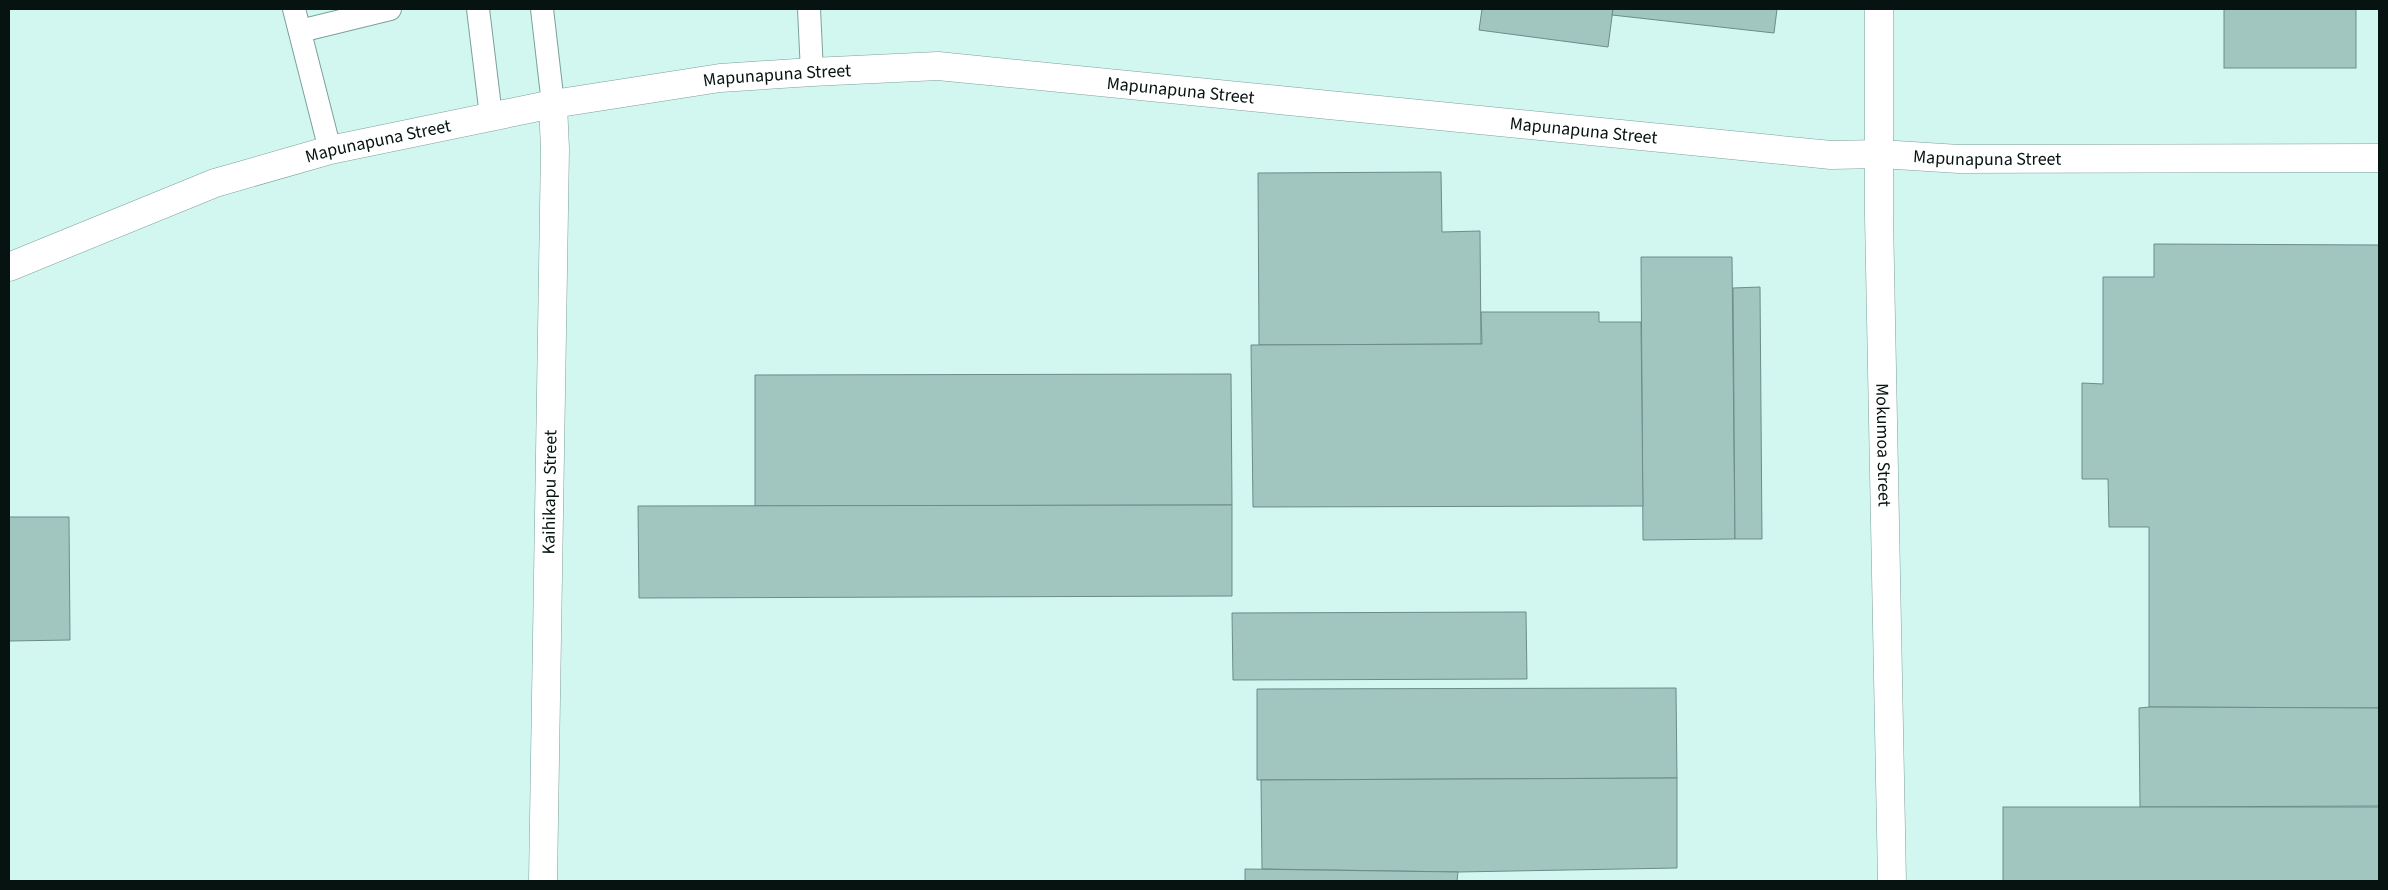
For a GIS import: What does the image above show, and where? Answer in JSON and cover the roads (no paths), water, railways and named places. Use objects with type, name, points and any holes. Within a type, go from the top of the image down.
[{"type":"street","name":"Mokumoa Street","points":[[1879,9],[1879,226],[1892,881]]},
{"type":"street","name":"Mapunapuna Street","points":[[9,267],[214,183],[330,150],[553,104],[720,78],[938,66],[1831,154],[1880,154],[1959,159],[2379,158]]},
{"type":"street","name":"Kaihikapu Street","points":[[543,881],[554,149],[553,104]]},
{"type":"lane","points":[[294,9],[330,150]]},
{"type":"lane","points":[[300,31],[390,9]]},
{"type":"lane","points":[[478,9],[491,116]]},
{"type":"lane","points":[[542,9],[553,104]]},
{"type":"lane","points":[[809,9],[812,72]]}]
